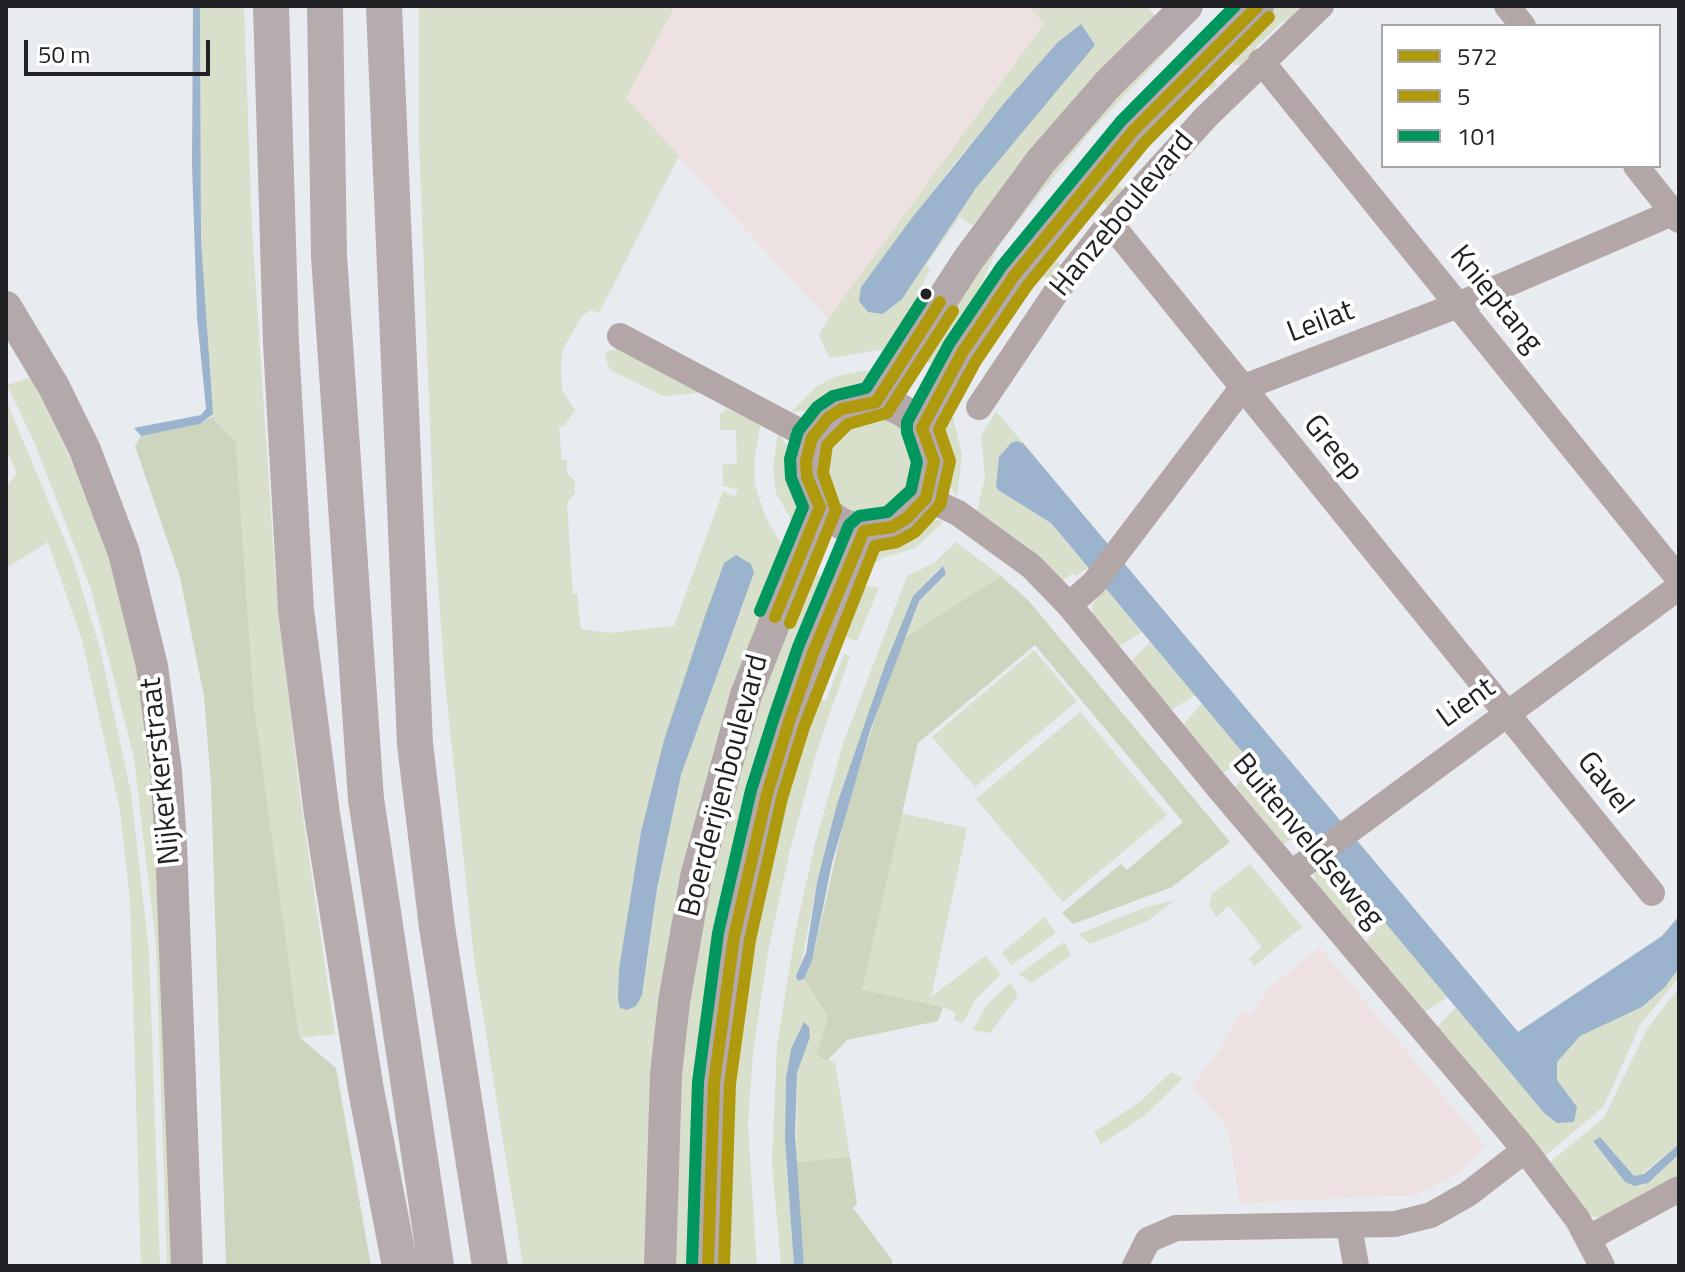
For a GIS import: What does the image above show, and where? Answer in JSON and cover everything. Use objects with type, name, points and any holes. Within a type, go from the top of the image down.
[{"type":"highway","points":[[271,6],[281,343],[296,610],[347,967],[400,1266]]},
{"type":"highway","points":[[325,6],[329,256],[366,799],[436,1266]]},
{"type":"highway","points":[[384,6],[415,744],[437,927],[490,1266]]},
{"type":"main road","points":[[876,402],[968,260],[1041,161],[1108,84],[1187,6]]},
{"type":"main road","name":"Hanzeboulevard","points":[[922,428],[962,353],[1062,213],[1170,92],[1258,6]]},
{"type":"main road","name":"Nijkerkerstraat","points":[[6,307],[54,387],[85,450],[124,553],[152,666],[166,771],[171,844],[187,1266]]},
{"type":"main road","points":[[876,402],[893,406],[922,428],[934,461],[926,498],[907,518],[892,527],[864,531],[845,526],[820,507],[807,477],[806,461],[812,438],[828,418],[842,409],[876,402]]},
{"type":"main road","name":"Boerderijenboulevard","points":[[660,1266],[666,1074],[674,1002],[696,877],[727,755],[751,680],[820,507]]},
{"type":"main road","name":"Boerderijenboulevard","points":[[708,1266],[714,1083],[740,908],[767,794],[789,722],[813,653],[864,531]]},
{"type":"street","name":"Hanzeboulevard","points":[[979,407],[1059,288],[1110,223],[1261,61],[1321,6]]},
{"type":"street","points":[[1507,6],[1521,24]]},
{"type":"street","name":"Knieptang","points":[[1261,61],[1679,579]]},
{"type":"street","points":[[1638,168],[1678,215]]},
{"type":"street","name":"Leilat","points":[[1242,388],[1458,305],[1678,215]]},
{"type":"street","name":"Greep","points":[[1110,223],[1506,715]]},
{"type":"street","points":[[620,336],[812,438]]},
{"type":"street","points":[[1069,605],[1094,583],[1120,551],[1242,388]]},
{"type":"street","name":"Buitenveldseweg","points":[[926,498],[958,513],[1031,566],[1069,605],[1525,1150],[1589,1238],[1602,1266]]},
{"type":"street","name":"Lient","points":[[1292,873],[1679,587]]},
{"type":"street","name":"Gavel","points":[[1506,715],[1652,893]]},
{"type":"street","points":[[1135,1266],[1148,1240],[1176,1228],[1395,1224],[1431,1215],[1468,1194],[1525,1150]]},
{"type":"street","points":[[1589,1238],[1679,1189]]},
{"type":"street","points":[[1349,1225],[1356,1266]]},
{"type":"shaded area","points":[[675,6],[1029,6],[1044,24],[828,319],[625,98]]},
{"type":"shaded area","points":[[1320,947],[1485,1146],[1458,1174],[1416,1195],[1240,1203],[1228,1128],[1192,1086],[1220,1049],[1241,1011],[1251,1016],[1268,989]]},
{"type":"green space","points":[[200,6],[244,6],[252,230],[275,574],[300,796],[335,1034],[299,1038],[254,704],[236,443],[212,417],[201,240]]},
{"type":"green space","points":[[419,6],[675,6],[626,98],[679,156],[599,313],[591,310],[582,316],[563,349],[561,361],[562,390],[575,410],[564,426],[559,427],[562,460],[567,460],[567,473],[575,481],[575,493],[567,503],[573,594],[577,594],[581,629],[608,633],[674,626],[723,491],[735,497],[738,489],[723,486],[722,465],[737,463],[736,430],[720,430],[720,414],[727,409],[761,423],[755,454],[755,485],[765,516],[787,554],[721,754],[654,1266],[523,1266],[474,958],[445,681],[434,528],[419,140]],"holes":[[[745,559],[754,574],[681,775],[657,889],[646,973],[664,740],[724,563]]]},
{"type":"green space","points":[[1029,6],[1146,6],[1159,20],[1032,164],[972,225],[960,217],[926,265],[930,269],[892,348],[829,358],[819,335],[828,319],[1044,24]],"holes":[[[1057,43],[1018,133],[956,213],[907,292],[889,311],[861,287],[952,166]]]},
{"type":"green space","points":[[1268,6],[1302,6],[1306,10],[1290,26],[1284,20],[1254,49],[1259,55],[1241,66],[1232,64],[1220,52]]},
{"type":"green space","points":[[1171,32],[1178,39],[1091,131],[998,246],[943,371],[919,357],[995,232]]},
{"type":"green space","points":[[1204,69],[1217,85],[1211,90],[1205,86],[1116,182],[1127,193],[1113,210],[1099,199],[1052,258],[1066,269],[1055,284],[1040,274],[963,389],[954,380],[1024,275]]},
{"type":"green space","points":[[619,349],[698,393],[663,396],[610,370],[605,356],[608,351]]},
{"type":"green space","points":[[861,371],[880,371],[867,391],[817,410],[791,412],[816,387],[834,377]]},
{"type":"green space","points":[[33,377],[97,517],[129,624],[152,761],[174,1266],[167,1266],[156,945],[134,758],[91,589],[35,444],[7,385]]},
{"type":"green space","points":[[6,400],[73,560],[100,649],[131,793],[149,953],[160,1266],[141,1266],[130,900],[120,810],[82,640],[48,542],[6,568],[6,487],[17,474],[6,449]]},
{"type":"green space","points":[[943,403],[953,418],[962,455],[957,497],[946,480],[937,434]]},
{"type":"green space","points":[[996,411],[1023,443],[1017,441],[998,490],[1051,523],[1088,568],[1075,576],[1072,574],[1063,580],[1024,544],[977,511],[985,477],[981,436]]},
{"type":"green space","points":[[870,415],[889,419],[906,430],[917,447],[921,466],[917,485],[906,502],[889,513],[870,517],[851,513],[834,502],[823,485],[819,466],[823,447],[834,430],[851,419]]},
{"type":"green space","points":[[212,417],[236,443],[254,704],[299,1037],[336,1068],[371,1266],[226,1266],[211,785],[204,696],[180,577],[135,446],[141,436],[200,424]]},
{"type":"green space","points":[[778,434],[793,453],[805,512],[800,535],[776,493],[773,467]]},
{"type":"green space","points":[[924,522],[943,522],[915,548],[878,562],[858,562],[875,543]]},
{"type":"green space","points":[[956,542],[1001,576],[904,638],[919,601],[946,574],[940,568],[913,596],[837,804],[817,882],[798,981],[804,979],[828,1017],[816,1055],[835,1062],[850,1157],[796,1162],[797,1073],[810,1037],[792,1049],[786,1078],[785,1139],[794,1266],[781,1266],[772,1162],[777,1045],[795,934],[815,844],[844,741],[907,576],[934,563]]},
{"type":"green space","points":[[802,567],[835,582],[761,792],[702,1266],[667,1266],[666,1220],[702,879]]},
{"type":"green space","points":[[1001,576],[1028,600],[1230,842],[1172,887],[1073,924],[1062,913],[1121,864],[1127,870],[1183,822],[1035,645],[918,743],[862,990],[943,1007],[938,1021],[847,1040],[827,1061],[816,1055],[828,1017],[804,979],[812,961],[849,798],[894,662],[904,638]]},
{"type":"green space","points":[[847,585],[879,587],[857,641],[836,633]]},
{"type":"green space","points":[[1104,587],[1142,632],[1118,647],[1093,617],[1092,605]]},
{"type":"green space","points":[[1150,642],[1195,695],[1171,710],[1130,662]]},
{"type":"green space","points":[[1034,650],[1077,701],[975,787],[932,737]]},
{"type":"green space","points":[[844,654],[850,656],[817,750],[789,854],[768,952],[753,1052],[748,1125],[757,1266],[715,1266],[715,1189],[757,858],[814,697],[826,701]]},
{"type":"green space","points":[[1202,703],[1247,757],[1223,773],[1183,725]]},
{"type":"green space","points":[[1080,712],[1167,815],[1063,902],[976,799]]},
{"type":"green space","points":[[1254,766],[1314,837],[1289,840],[1284,845],[1235,787]]},
{"type":"green space","points":[[900,813],[967,828],[931,997],[985,956],[1001,974],[975,1000],[963,1023],[954,1020],[956,1013],[943,1007],[862,991]]},
{"type":"green space","points":[[1330,856],[1376,912],[1353,927],[1315,882],[1314,872]]},
{"type":"green space","points":[[1250,864],[1302,927],[1254,966],[1249,958],[1262,947],[1229,906],[1216,917],[1209,905],[1212,894]]},
{"type":"green space","points":[[1175,900],[1148,921],[1090,944],[1079,934],[1143,908]]},
{"type":"green space","points":[[1044,917],[1056,933],[1012,965],[1002,953]]},
{"type":"green space","points":[[1384,921],[1448,997],[1424,1012],[1366,942]]},
{"type":"green space","points":[[1064,942],[1071,955],[1032,983],[1019,974]]},
{"type":"green space","points":[[1679,968],[1679,977],[1640,1025],[1604,1106],[1545,1156],[1437,1027],[1456,1007],[1545,1114],[1577,1107],[1557,1080],[1557,1062],[1567,1048],[1580,1036],[1642,1007]]},
{"type":"green space","points":[[1010,983],[1018,995],[990,1033],[973,1030],[987,1005]]},
{"type":"green space","points":[[1679,988],[1679,1144],[1639,1176],[1634,1176],[1600,1137],[1593,1141],[1625,1182],[1641,1187],[1679,1154],[1679,1178],[1607,1216],[1595,1217],[1586,1212],[1550,1162],[1604,1118],[1647,1029]]},
{"type":"green space","points":[[1171,1072],[1183,1078],[1144,1116],[1101,1144],[1094,1132],[1140,1102]]},
{"type":"green space","points":[[850,1157],[857,1204],[853,1208],[892,1260],[892,1266],[804,1266],[796,1162]]},
{"type":"water","points":[[193,6],[200,6],[201,240],[213,414],[200,424],[141,436],[134,428],[201,415],[206,409],[197,317],[192,165]]},
{"type":"water","points":[[1081,24],[1095,45],[976,188],[902,299],[883,314],[868,312],[859,301],[861,287],[912,218],[1006,101],[1057,43]]},
{"type":"water","points":[[1011,443],[1023,443],[1518,1032],[1662,936],[1679,916],[1679,968],[1665,987],[1642,1007],[1580,1036],[1557,1062],[1557,1080],[1577,1107],[1574,1122],[1557,1123],[1545,1114],[1051,523],[998,490],[999,457]]},
{"type":"water","points":[[736,555],[751,564],[754,573],[681,775],[657,889],[642,995],[636,1006],[627,1010],[620,1008],[618,1000],[619,969],[641,832],[664,740],[705,616],[724,563]]},
{"type":"water","points":[[943,566],[946,574],[919,601],[870,731],[832,863],[812,961],[804,979],[798,981],[796,976],[806,953],[817,882],[837,804],[885,665],[913,596]]},
{"type":"water","points":[[804,1022],[809,1027],[810,1037],[797,1073],[795,1135],[804,1266],[794,1266],[785,1139],[786,1078],[791,1049]]},
{"type":"water","points":[[1600,1137],[1634,1176],[1644,1174],[1679,1144],[1679,1154],[1648,1183],[1635,1186],[1625,1182],[1593,1141]]},
{"type":"transit line","name":"101","points":[[692,1265],[698,1082],[718,933],[751,790],[774,717],[798,647],[849,525],[859,516],[887,512],[911,490],[917,462],[907,432],[907,422],[949,344],[1001,267],[1121,121],[1235,6]]},
{"type":"transit line","name":"572","points":[[708,1266],[714,1083],[734,937],[767,794],[789,722],[813,653],[864,531],[892,527],[907,518],[926,498],[934,461],[922,428],[962,353],[1014,276],[1133,131],[1258,6]]},
{"type":"transit line","name":"5","points":[[724,1266],[730,1084],[750,940],[782,798],[804,727],[875,546],[897,542],[915,532],[940,505],[950,461],[939,429],[976,361],[1027,286],[1145,142],[1269,17]]},
{"type":"transit line","name":"101","points":[[760,611],[803,507],[791,478],[790,459],[798,431],[817,407],[833,396],[866,388],[927,293]]},
{"type":"transit line","name":"572","points":[[775,617],[820,507],[807,477],[806,461],[812,438],[828,418],[842,409],[876,402],[940,302]]},
{"type":"transit line","name":"5","points":[[790,623],[836,510],[823,473],[827,445],[848,424],[887,413],[953,311]]}]
